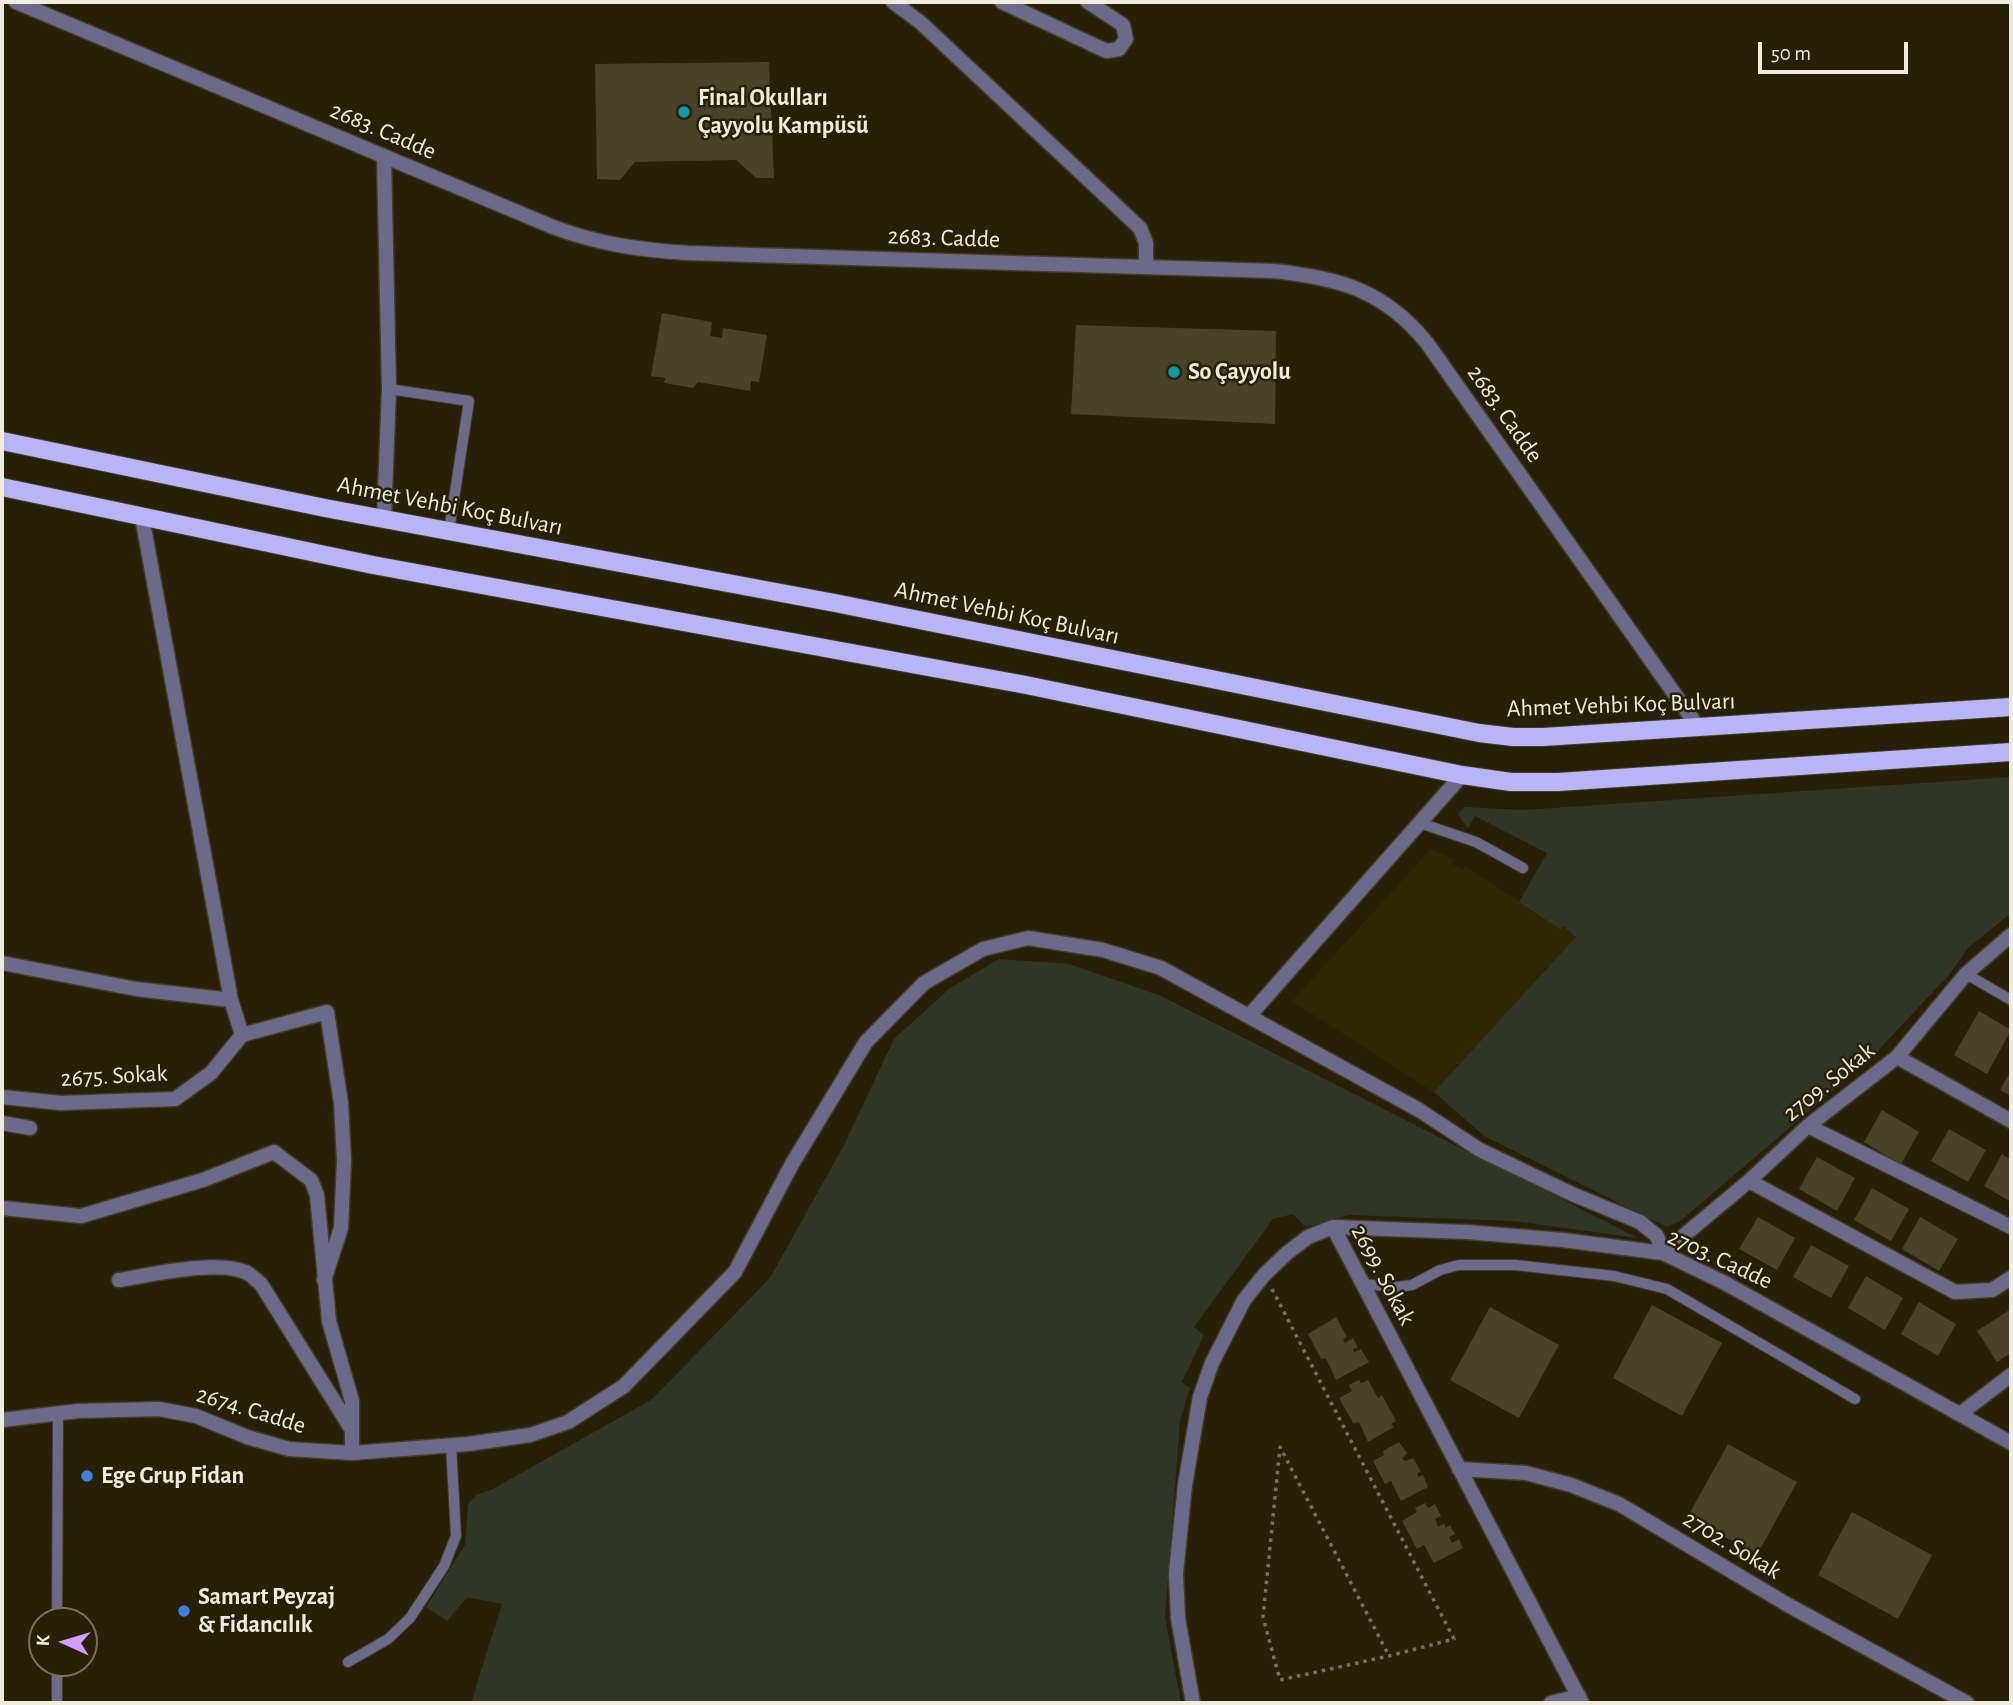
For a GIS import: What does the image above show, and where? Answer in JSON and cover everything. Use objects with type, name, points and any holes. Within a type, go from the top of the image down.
[{"type":"main road","name":"Ahmet Vehbi Koç Bulvarı","points":[[2,441],[168,477],[835,603],[1479,733],[1542,737],[2011,707]]},
{"type":"main road","points":[[2,487],[373,565],[1026,685],[1462,775],[1511,782],[1558,782],[2011,752]]},
{"type":"street","name":"2683. Cadde","points":[[16,2],[563,231],[615,246],[688,253],[1274,271],[1304,274],[1358,289],[1381,299],[1398,311],[1427,343],[1698,727]]},
{"type":"street","points":[[892,2],[920,22],[1140,228],[1146,243],[1146,267]]},
{"type":"street","points":[[1002,2],[1102,50],[1119,49],[1126,39],[1123,25],[1088,2]]},
{"type":"street","points":[[384,156],[389,389],[384,519]]},
{"type":"street","points":[[142,517],[231,1000],[242,1035],[327,1012],[341,1102],[344,1161],[341,1228],[324,1280]]},
{"type":"street","points":[[1249,1016],[1462,775]]},
{"type":"street","name":"2709. Sokak","points":[[1663,1253],[1749,1181],[1808,1126],[1896,1057],[1966,974],[2011,935]]},
{"type":"street","name":"2674. Cadde","points":[[2,1420],[58,1413],[141,1409],[178,1411],[270,1444],[306,1451],[352,1453],[530,1436],[568,1422],[624,1386],[735,1272],[792,1164],[866,1042],[924,983],[983,949],[1028,938],[1103,950],[1161,968],[1419,1110],[1480,1150],[1572,1194],[1640,1222],[1657,1236],[1663,1253]]},
{"type":"street","points":[[2,964],[124,987],[231,1000]]},
{"type":"street","name":"2675. Sokak","points":[[2,1097],[61,1103],[175,1099],[211,1073],[242,1035]]},
{"type":"street","points":[[1896,1057],[2011,1121]]},
{"type":"street","points":[[2,1123],[30,1128]]},
{"type":"street","points":[[1808,1126],[2011,1227]]},
{"type":"street","points":[[2,1208],[81,1216],[204,1180],[274,1152],[311,1180],[317,1195],[324,1280],[333,1339],[352,1401],[352,1453]]},
{"type":"street","points":[[1749,1181],[1955,1292],[1992,1290],[2011,1278]]},
{"type":"street","name":"2703. Cadde","points":[[1333,1227],[1467,1232],[1563,1240],[1663,1253],[1725,1283],[2011,1443]]},
{"type":"street","name":"2699. Sokak","points":[[1193,1703],[1178,1618],[1176,1573],[1191,1442],[1199,1397],[1212,1363],[1244,1300],[1264,1275],[1308,1237],[1333,1227],[1581,1700]]},
{"type":"street","points":[[119,1280],[215,1267],[247,1272],[261,1284],[353,1431]]},
{"type":"street","points":[[1960,1414],[2011,1375]]},
{"type":"street","name":"2702. Sokak","points":[[1459,1469],[1526,1473],[1572,1485],[1619,1504],[1788,1605],[1967,1703]]},
{"type":"street","points":[[1551,1703],[1581,1700]]},
{"type":"lane","points":[[389,389],[469,401],[449,531]]},
{"type":"lane","points":[[1420,823],[1476,842],[1523,868]]},
{"type":"lane","points":[[1966,974],[2011,1000]]},
{"type":"lane","points":[[1362,1284],[1412,1286],[1440,1270],[1459,1265],[1515,1265],[1614,1276],[1667,1289],[1855,1399]]},
{"type":"lane","points":[[57,1607],[58,1413]]},
{"type":"lane","points":[[348,1662],[388,1639],[410,1618],[444,1566],[456,1536],[450,1445]]},
{"type":"lane","points":[[57,1677],[57,1703]]},
{"type":"path","points":[[1264,1275],[1454,1639],[1389,1656],[1280,1680],[1263,1617],[1280,1447],[1389,1656]]},
{"type":"shaded area","points":[[1431,849],[1454,860],[1452,864],[1462,870],[1465,866],[1577,937],[1434,1092],[1292,1001]]},
{"type":"green space","points":[[2011,777],[2011,913],[1968,948],[1949,975],[1869,1060],[1679,1222],[1667,1227],[1484,1136],[1434,1092],[1576,937],[1563,926],[1560,929],[1519,902],[1547,853],[1475,816],[1468,829],[1458,814],[1464,807],[1523,810]]},
{"type":"green space","points":[[999,959],[1069,964],[1161,996],[1638,1238],[1514,1221],[1349,1215],[1306,1227],[1293,1214],[1273,1219],[1194,1327],[1204,1335],[1182,1382],[1190,1388],[1180,1421],[1165,1617],[1181,1703],[471,1703],[502,1604],[467,1597],[447,1621],[426,1607],[465,1545],[468,1504],[476,1495],[491,1490],[651,1400],[770,1278],[844,1145],[894,1039],[950,988]]},
{"type":"building","name":"Final Okulları Çayyolu Kampüsü","points":[[769,62],[774,178],[756,178],[736,160],[635,162],[620,180],[597,179],[595,64]]},
{"type":"building","points":[[662,313],[712,322],[710,336],[722,338],[723,328],[767,335],[759,382],[751,381],[750,391],[698,382],[693,388],[664,383],[665,378],[651,376]]},
{"type":"building","name":"So Çayyolu","points":[[1076,325],[1276,331],[1275,424],[1071,414]]},
{"type":"building","points":[[1979,1011],[2011,1030],[1987,1074],[1954,1055]]},
{"type":"building","points":[[2011,1070],[2011,1096],[2000,1090]]},
{"type":"building","points":[[1882,1110],[1919,1132],[1901,1164],[1864,1142]]},
{"type":"building","points":[[1949,1129],[1986,1150],[1968,1182],[1931,1161]]},
{"type":"building","points":[[2002,1154],[2011,1160],[2011,1202],[1984,1186]]},
{"type":"building","points":[[1817,1157],[1855,1178],[1837,1211],[1799,1189]]},
{"type":"building","points":[[1872,1188],[1909,1209],[1891,1241],[1854,1220]]},
{"type":"building","points":[[1758,1217],[1795,1238],[1777,1270],[1739,1249]]},
{"type":"building","points":[[1920,1217],[1958,1239],[1939,1271],[1902,1249]]},
{"type":"building","points":[[1811,1245],[1849,1266],[1831,1298],[1793,1277]]},
{"type":"building","points":[[1866,1276],[1903,1298],[1885,1330],[1848,1308]]},
{"type":"building","points":[[1919,1302],[1956,1324],[1938,1356],[1901,1334]]},
{"type":"building","points":[[1652,1305],[1722,1343],[1682,1416],[1613,1378]]},
{"type":"building","points":[[1490,1307],[1559,1345],[1519,1418],[1450,1380]]},
{"type":"building","points":[[2011,1309],[2011,1353],[1997,1362],[1977,1331]]},
{"type":"building","points":[[1336,1317],[1347,1337],[1343,1339],[1345,1343],[1353,1338],[1358,1348],[1353,1349],[1354,1352],[1361,1349],[1369,1362],[1336,1380],[1326,1358],[1321,1359],[1308,1334]]},
{"type":"building","points":[[1359,1380],[1361,1383],[1368,1380],[1378,1398],[1382,1395],[1396,1421],[1391,1424],[1394,1427],[1368,1442],[1359,1422],[1353,1423],[1339,1398],[1352,1391],[1349,1385]]},
{"type":"building","points":[[1399,1442],[1407,1453],[1402,1458],[1405,1461],[1413,1458],[1421,1472],[1417,1473],[1419,1477],[1423,1475],[1428,1487],[1401,1501],[1391,1481],[1385,1484],[1373,1461],[1384,1455],[1383,1451]]},
{"type":"building","points":[[1728,1444],[1797,1482],[1757,1555],[1688,1516]]},
{"type":"building","points":[[1425,1503],[1428,1508],[1435,1504],[1441,1516],[1435,1519],[1438,1527],[1445,1523],[1445,1528],[1450,1525],[1455,1534],[1449,1537],[1452,1543],[1459,1539],[1463,1548],[1434,1563],[1424,1545],[1417,1549],[1402,1521],[1417,1512],[1415,1508]]},
{"type":"building","points":[[1852,1512],[1932,1555],[1898,1619],[1818,1575]]},
{"type":"place","name":"Final Okulları Çayyolu Kampüsü","points":[[684,112]]},
{"type":"place","name":"So Çayyolu","points":[[1174,372]]},
{"type":"place","name":"Ege Grup Fidan","points":[[87,1476]]},
{"type":"place","name":"Samart Peyzaj & Fidancılık","points":[[184,1611]]}]
